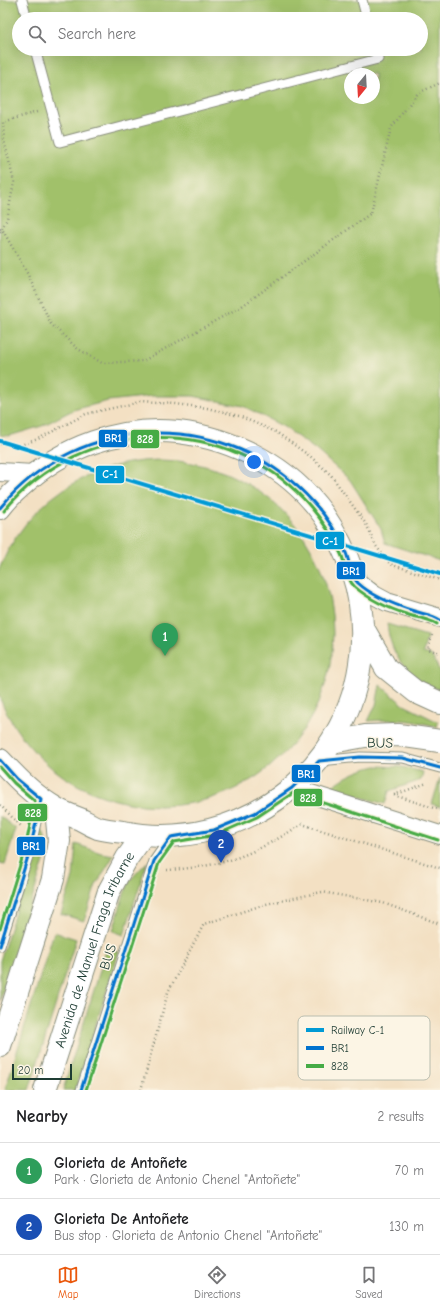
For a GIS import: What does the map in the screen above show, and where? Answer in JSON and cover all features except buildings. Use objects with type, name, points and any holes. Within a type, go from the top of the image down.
[{"type":"street","points":[[0,508],[5,501],[34,474],[57,458],[83,446],[110,437],[131,433],[167,431],[196,434],[223,441],[250,452],[274,467],[302,490],[317,506],[333,529],[346,554],[356,581],[361,604],[363,628],[362,658],[356,687],[346,715],[332,742],[319,761],[292,788],[255,813],[214,830],[171,837],[144,836],[98,828],[48,804],[17,779],[0,760]]},
{"type":"street","points":[[0,472],[34,474]]},
{"type":"street","points":[[356,581],[387,602],[439,619]]},
{"type":"street","points":[[363,628],[386,668],[416,692],[440,704]]},
{"type":"street","points":[[332,742],[366,736],[398,734],[440,741]]},
{"type":"street","points":[[292,788],[440,835]]},
{"type":"street","points":[[0,1046],[53,879],[59,841],[48,804]]},
{"type":"street","name":"Avenida de Manuel Fraga Iribarne","points":[[45,1090],[109,891],[127,858],[144,836]]},
{"type":"lane","points":[[22,0],[25,12]]},
{"type":"lane","points":[[362,0],[365,12]]},
{"type":"lane","points":[[37,56],[60,142],[378,59],[377,56]]},
{"type":"lane","name":"BUS","points":[[319,761],[360,757],[403,758],[440,768]]},
{"type":"lane","points":[[0,946],[30,850],[48,804]]},
{"type":"lane","name":"BUS","points":[[81,1090],[154,861],[171,837]]},
{"type":"path","points":[[51,108],[3,122],[4,140],[14,182],[7,219],[1,230],[27,273],[50,324],[78,349],[102,363],[143,361],[242,306],[371,213],[391,128],[418,93],[440,83]]},
{"type":"path","points":[[390,564],[440,580]]},
{"type":"path","points":[[427,783],[394,795],[440,810]]},
{"type":"path","points":[[0,805],[22,828]]},
{"type":"path","points":[[164,870],[219,863],[257,849],[283,836],[302,824],[440,868]]},
{"type":"path","points":[[141,1090],[168,992],[204,924],[266,904],[322,892],[383,904],[440,924]]},
{"type":"green space","points":[[0,0],[440,0],[440,561],[385,543],[381,529],[350,480],[316,450],[284,427],[243,406],[193,396],[152,396],[108,401],[73,410],[42,426],[9,436],[0,435]]},
{"type":"green space","points":[[160,460],[194,463],[210,467],[242,480],[270,499],[283,510],[294,523],[313,551],[326,583],[332,616],[332,650],[326,683],[313,715],[294,743],[283,756],[270,767],[242,786],[210,799],[194,803],[160,806],[126,803],[110,799],[78,786],[50,767],[37,756],[26,743],[7,715],[-1,696],[-1,570],[7,551],[26,523],[37,510],[50,499],[78,480],[110,467],[126,463]]},
{"type":"green space","points":[[387,624],[427,636],[423,653],[431,655],[440,671],[440,690],[419,680],[403,666],[393,647]]},
{"type":"green space","points":[[380,685],[404,705],[438,722],[437,727],[419,722],[403,720],[368,721],[376,705]]},
{"type":"green space","points":[[376,766],[402,767],[423,772],[421,780],[389,791],[385,804],[330,788],[352,774]]},
{"type":"green space","points":[[440,778],[440,807],[432,804]]},
{"type":"green space","points":[[0,816],[16,829],[5,864],[0,863]]},
{"type":"green space","points":[[41,829],[45,836],[44,861],[0,1001],[0,961]]},
{"type":"green space","points":[[76,844],[101,853],[114,855],[96,885],[84,921],[61,914],[73,877]]},
{"type":"green space","points":[[147,862],[124,935],[113,931],[124,894],[131,879]]},
{"type":"green space","points":[[54,932],[76,939],[29,1090],[5,1090]]},
{"type":"green space","points":[[107,948],[119,952],[75,1090],[63,1090]]},
{"type":"rail line","name":"C-1","points":[[0,441],[440,574]]},
{"type":"transit line","name":"BR1","points":[[0,508],[33,476],[71,452],[112,438],[155,433],[198,437],[240,450],[279,471],[313,502],[336,532],[343,546],[355,580],[358,583],[384,600],[440,620]]},
{"type":"transit line","name":"828","points":[[4,511],[36,480],[73,457],[114,443],[156,438],[198,441],[239,454],[277,475],[310,506],[323,523],[338,548],[343,558],[348,576],[355,587],[367,596],[388,607],[437,624]]},
{"type":"transit line","name":"BR1","points":[[81,1090],[154,861],[171,837],[214,830],[255,813],[292,788],[319,761],[360,757],[403,758],[440,768]]},
{"type":"transit line","name":"BR1","points":[[0,760],[17,779],[41,799],[30,850],[0,946]]},
{"type":"transit line","name":"828","points":[[0,767],[14,783],[35,801],[25,849],[0,929]]},
{"type":"transit line","name":"828","points":[[86,1090],[159,863],[174,842],[216,835],[257,817],[293,793],[438,840]]},
{"type":"place","name":"Glorieta de Antoñete","points":[[165,656]]},
{"type":"place","name":"Glorieta De Antoñete","points":[[221,863]]}]
